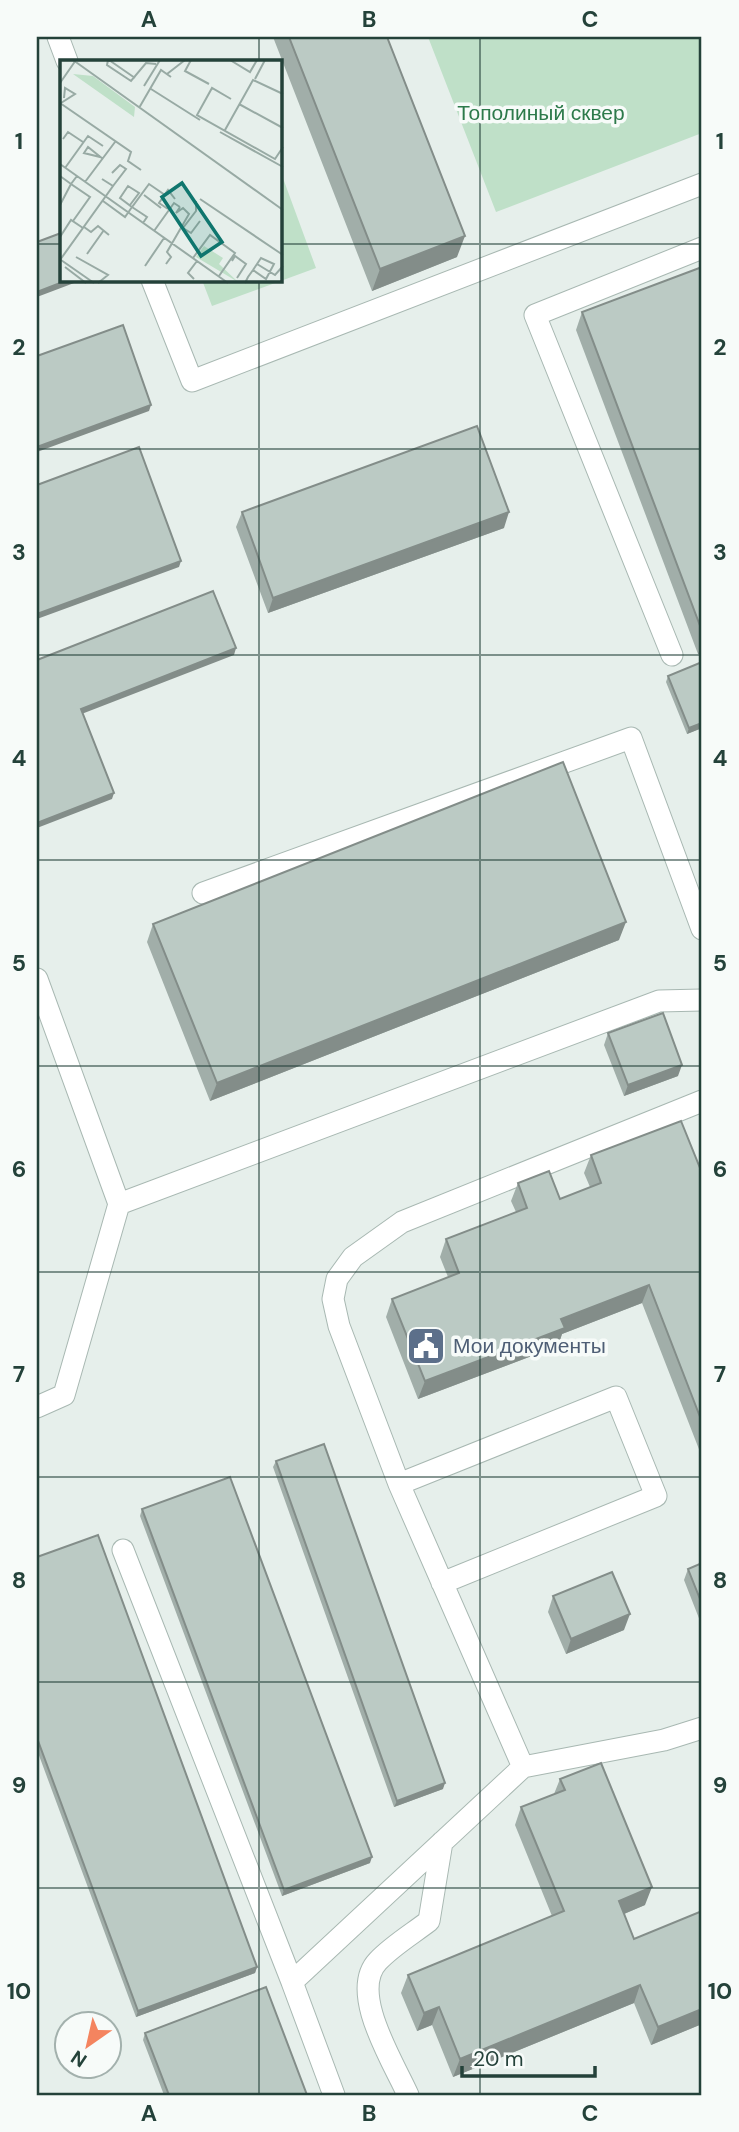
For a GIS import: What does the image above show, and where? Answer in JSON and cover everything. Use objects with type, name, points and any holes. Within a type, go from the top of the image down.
[{"type":"lane","points":[[58,37],[67,60]]},
{"type":"lane","points":[[153,282],[192,381],[702,184]]},
{"type":"lane","points":[[672,655],[535,315],[702,248]]},
{"type":"lane","points":[[203,893],[631,738],[702,929]]},
{"type":"lane","points":[[37,979],[119,1204],[64,1395],[37,1407]]},
{"type":"lane","points":[[119,1204],[659,1001],[702,1000]]},
{"type":"lane","points":[[523,1768],[399,1484],[339,1326],[333,1299],[337,1279],[353,1256],[402,1223],[702,1101]]},
{"type":"lane","points":[[399,1484],[616,1396],[656,1496],[442,1583]]},
{"type":"lane","points":[[123,1549],[334,2095]]},
{"type":"lane","points":[[292,1982],[523,1768],[664,1740],[702,1728]]},
{"type":"lane","points":[[408,2095],[369,2009],[366,1981],[376,1962],[429,1921],[442,1842]]},
{"type":"green space","name":"Тополиный сквер","points":[[428,37],[702,37],[702,133],[496,212]]},
{"type":"green space","points":[[282,175],[316,268],[282,280]]},
{"type":"green space","points":[[203,282],[278,282],[212,306]]},
{"type":"building","points":[[289,37],[387,37],[465,236],[380,269]]},
{"type":"building","points":[[60,233],[60,282],[63,282],[37,292],[37,242]]},
{"type":"building","points":[[702,267],[702,631],[582,312]]},
{"type":"building","points":[[123,325],[151,405],[37,447],[37,356]]},
{"type":"building","points":[[477,426],[509,512],[273,598],[242,512]]},
{"type":"building","points":[[139,447],[181,561],[37,614],[37,485]]},
{"type":"building","points":[[213,591],[236,648],[81,709],[114,793],[37,823],[37,660]]},
{"type":"building","points":[[702,662],[702,723],[689,728],[668,676]]},
{"type":"building","points":[[563,762],[626,922],[217,1083],[153,924]]},
{"type":"building","points":[[663,1013],[682,1065],[628,1085],[608,1033]]},
{"type":"building","points":[[681,1121],[702,1173],[702,1422],[649,1285],[561,1319],[565,1328],[425,1381],[392,1299],[459,1273],[446,1239],[527,1208],[518,1183],[549,1171],[560,1199],[601,1183],[591,1155]]},
{"type":"building","points":[[324,1444],[445,1783],[397,1801],[276,1461]]},
{"type":"building","points":[[230,1477],[372,1857],[284,1890],[142,1509]]},
{"type":"building","points":[[98,1535],[257,1967],[138,2011],[37,1738],[37,1557]]},
{"type":"building","points":[[702,1563],[702,1604],[688,1569]]},
{"type":"building","points":[[612,1572],[630,1614],[571,1639],[553,1596]]},
{"type":"building","points":[[601,1763],[652,1887],[619,1901],[634,1939],[702,1911],[702,2009],[658,2027],[640,1985],[460,2059],[439,2007],[424,2013],[408,1975],[564,1911],[521,1807],[565,1790],[560,1779]]},
{"type":"building","points":[[266,1987],[307,2095],[169,2095],[145,2033]]},
{"type":"place","name":"Мои документы","points":[[426,1346]]}]
